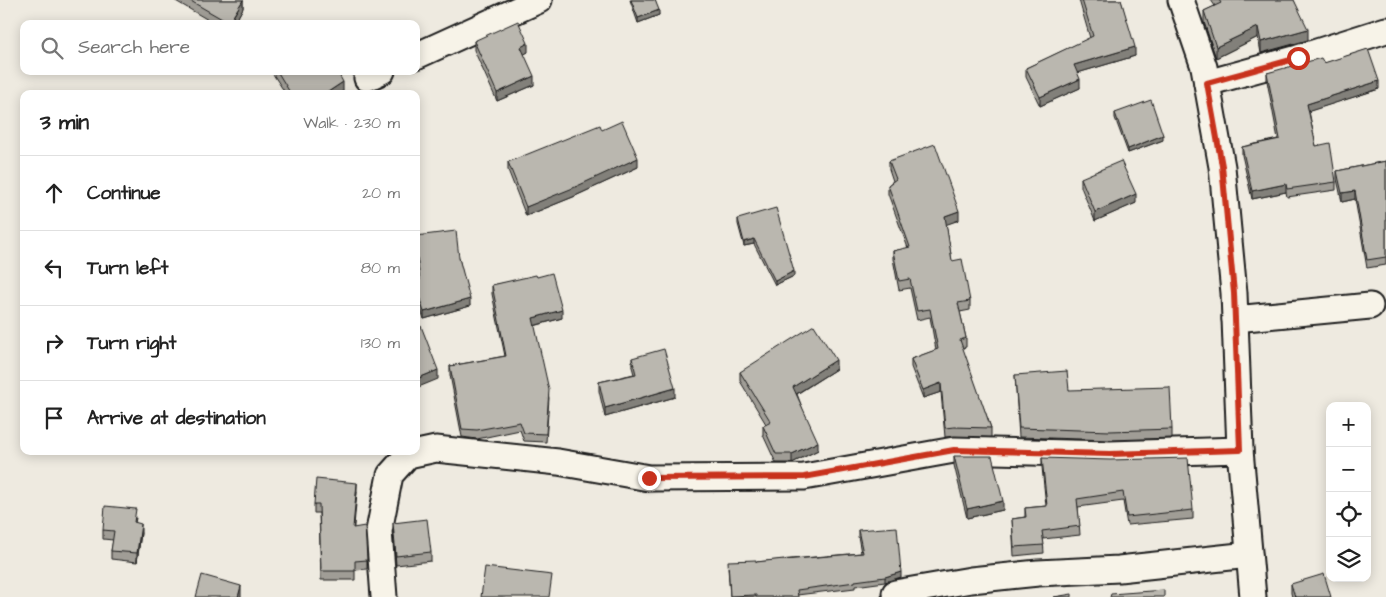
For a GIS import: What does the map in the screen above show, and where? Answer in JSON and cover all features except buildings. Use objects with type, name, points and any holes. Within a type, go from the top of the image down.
[{"type":"street","points":[[420,54],[539,0]]},
{"type":"street","points":[[1182,0],[1204,66],[1222,166],[1235,319],[1240,450],[1253,597]]},
{"type":"street","points":[[1207,83],[1298,58],[1386,30]]},
{"type":"street","points":[[1235,319],[1370,306]]},
{"type":"street","points":[[420,452],[436,449],[558,462],[649,478],[804,477],[954,450],[1110,454],[1240,450]]},
{"type":"street","points":[[384,597],[379,531],[390,476],[408,455]]},
{"type":"street","points":[[896,593],[971,580],[1038,572],[1119,569],[1249,555]]},
{"type":"route","points":[[649,478],[804,477],[954,450],[1110,454],[1240,450],[1234,293],[1222,166],[1207,83],[1298,58]]}]
